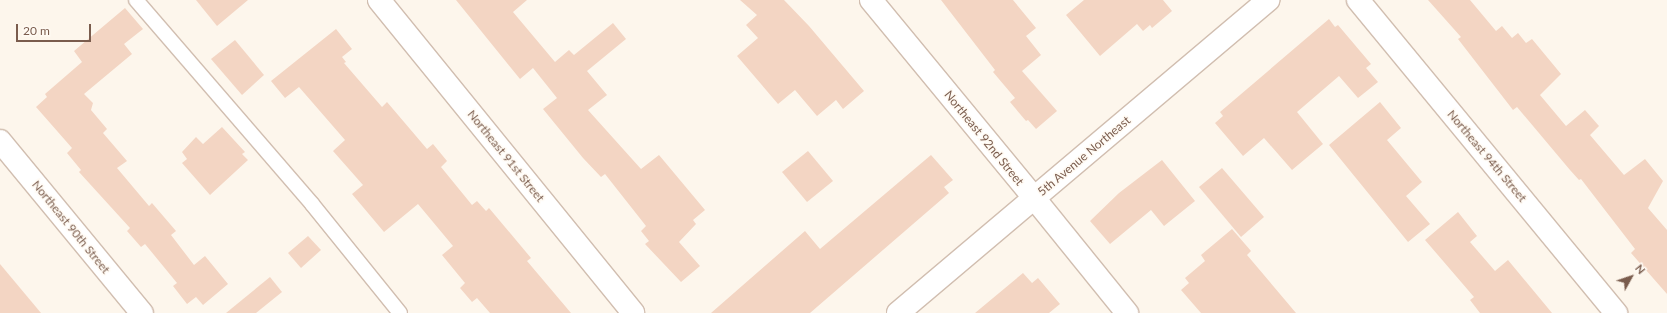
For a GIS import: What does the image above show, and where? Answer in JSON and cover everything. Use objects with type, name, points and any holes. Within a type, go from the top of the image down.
[{"type":"street","name":"Northeast 91st Street","points":[[379,0],[633,313]]},
{"type":"street","name":"Northeast 92nd Street","points":[[871,0],[1127,313]]},
{"type":"street","name":"5th Avenue Northeast","points":[[898,313],[1269,0]]},
{"type":"street","name":"Northeast 94th Street","points":[[1358,0],[1616,313]]},
{"type":"street","name":"Northeast 90th Street","points":[[0,141],[142,313]]},
{"type":"lane","points":[[136,0],[307,198],[400,313]]},
{"type":"building","points":[[196,0],[248,0],[217,26]]},
{"type":"building","points":[[456,0],[527,0],[513,12],[555,62],[569,50],[574,55],[613,23],[626,39],[587,71],[607,95],[588,110],[641,169],[659,155],[705,210],[693,220],[696,224],[679,242],[700,266],[681,282],[645,244],[649,241],[641,231],[646,226],[605,174],[601,177],[583,158],[543,109],[557,98],[533,68],[520,79]]},
{"type":"building","points":[[740,0],[784,0],[809,26],[864,91],[843,109],[836,100],[817,116],[795,90],[778,104],[737,56],[758,38],[746,25],[757,15]]},
{"type":"building","points":[[941,0],[1013,0],[1036,28],[1026,36],[1041,55],[1022,71],[1057,111],[1036,129],[1028,120],[1026,121],[1010,102],[1015,98],[993,72],[995,70]]},
{"type":"building","points":[[1084,0],[1163,0],[1172,11],[1152,28],[1150,25],[1143,31],[1137,24],[1100,56],[1066,15]]},
{"type":"building","points":[[1428,0],[1470,0],[1496,31],[1502,26],[1512,38],[1518,33],[1526,43],[1532,39],[1561,74],[1540,95],[1566,126],[1585,110],[1599,126],[1590,135],[1624,175],[1645,159],[1663,181],[1648,208],[1667,230],[1667,294],[1631,253],[1635,249],[1581,179],[1579,180],[1570,170],[1517,107],[1513,110],[1458,39],[1461,37]]},
{"type":"building","points":[[125,8],[143,29],[124,44],[132,54],[84,94],[93,103],[91,110],[107,129],[103,133],[127,161],[117,168],[149,206],[152,203],[176,231],[171,235],[194,265],[205,256],[228,284],[203,305],[196,297],[187,304],[173,286],[177,283],[145,244],[141,247],[127,231],[130,228],[79,172],[81,170],[67,153],[72,148],[36,107],[47,97],[45,94],[82,62],[74,51]]},
{"type":"building","points":[[1329,19],[1335,27],[1338,25],[1371,64],[1366,68],[1378,82],[1358,98],[1339,76],[1297,112],[1323,144],[1292,170],[1264,138],[1243,156],[1215,123],[1223,116],[1220,112]]},
{"type":"building","points":[[336,29],[352,49],[342,57],[346,62],[344,63],[382,107],[387,102],[427,149],[433,144],[447,161],[441,167],[472,205],[477,201],[486,211],[489,208],[531,258],[527,261],[571,313],[490,313],[477,298],[472,302],[460,288],[465,283],[442,255],[453,246],[418,204],[384,232],[352,194],[363,185],[333,151],[345,140],[299,87],[285,98],[271,81]]},
{"type":"building","points":[[235,40],[264,75],[242,95],[211,59]]},
{"type":"building","points":[[1380,102],[1401,128],[1387,140],[1422,182],[1406,196],[1430,224],[1408,242],[1329,145]]},
{"type":"building","points":[[222,127],[245,152],[242,154],[248,160],[210,195],[182,163],[187,159],[182,152],[196,137],[203,144]]},
{"type":"building","points":[[808,151],[833,181],[807,202],[782,172]]},
{"type":"building","points":[[931,155],[953,180],[944,187],[949,193],[810,313],[711,313],[805,231],[820,249]]},
{"type":"building","points":[[1162,160],[1195,201],[1164,226],[1151,210],[1110,244],[1090,221],[1119,193]]},
{"type":"building","points":[[1222,168],[1264,217],[1241,237],[1199,187]]},
{"type":"building","points":[[1458,212],[1477,236],[1470,242],[1495,271],[1508,260],[1552,313],[1480,313],[1470,300],[1474,297],[1425,240]]},
{"type":"building","points":[[1232,229],[1251,251],[1247,255],[1296,313],[1201,313],[1181,290],[1189,283],[1185,278],[1205,261],[1201,255]]},
{"type":"building","points":[[308,236],[321,250],[301,268],[288,253]]},
{"type":"building","points":[[0,264],[41,313],[0,313]]},
{"type":"building","points":[[1023,273],[1032,283],[1038,278],[1060,304],[1049,313],[975,313]]},
{"type":"building","points":[[270,277],[282,292],[256,313],[226,313]]}]
